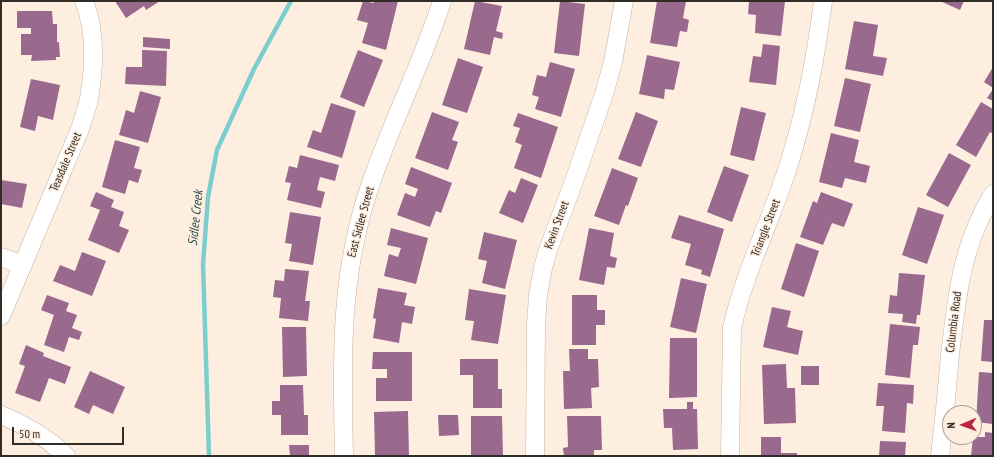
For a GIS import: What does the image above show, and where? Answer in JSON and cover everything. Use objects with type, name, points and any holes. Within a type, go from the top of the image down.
[{"type":"street","name":"Teasdale Street","points":[[1,316],[80,129],[89,100],[92,66],[92,38],[84,1]]},
{"type":"street","name":"East Sidlee Street","points":[[344,456],[342,374],[343,335],[347,285],[355,240],[367,196],[387,140],[427,43],[442,1]]},
{"type":"street","name":"Kevin Street","points":[[535,456],[536,324],[538,295],[543,268],[608,81],[619,34],[624,1]]},
{"type":"street","name":"Triangle Street","points":[[730,456],[732,328],[736,309],[773,212],[800,128],[818,40],[823,1]]},
{"type":"street","name":"Columbia Road","points":[[940,456],[956,300],[961,273],[971,237],[993,194]]},
{"type":"street","points":[[1,257],[23,265]]},
{"type":"street","points":[[1,415],[22,423],[55,445],[66,456]]},
{"type":"building","points":[[115,1],[160,1],[146,10],[144,6],[126,18]]},
{"type":"building","points":[[363,1],[374,3],[374,1],[398,1],[386,50],[362,43],[368,23],[357,20]]},
{"type":"building","points":[[475,1],[502,6],[496,31],[503,33],[502,39],[494,37],[490,55],[464,49]]},
{"type":"building","points":[[560,1],[585,4],[579,56],[554,53]]},
{"type":"building","points":[[657,1],[686,1],[683,18],[689,20],[687,32],[680,31],[677,47],[650,43]]},
{"type":"building","points":[[749,1],[785,1],[781,36],[755,33],[756,15],[748,14]]},
{"type":"building","points":[[940,1],[964,1],[960,10]]},
{"type":"building","points":[[17,11],[52,11],[53,24],[57,24],[57,42],[59,42],[60,57],[56,57],[56,60],[31,61],[32,55],[21,55],[21,34],[31,34],[31,28],[17,28]]},
{"type":"building","points":[[854,21],[878,25],[873,56],[887,58],[883,76],[845,69]]},
{"type":"building","points":[[143,37],[170,39],[170,49],[143,47]]},
{"type":"building","points":[[763,44],[780,46],[776,85],[749,82],[753,56],[761,57]]},
{"type":"building","points":[[142,50],[167,51],[166,86],[125,84],[126,67],[142,67]]},
{"type":"building","points":[[358,50],[383,60],[364,107],[340,97]]},
{"type":"building","points":[[647,55],[680,62],[674,90],[665,89],[664,99],[639,94]]},
{"type":"building","points":[[458,58],[483,67],[467,113],[442,105]]},
{"type":"building","points":[[550,62],[575,69],[561,117],[535,109],[539,97],[532,95],[537,75],[546,77]]},
{"type":"building","points":[[993,67],[993,88],[984,82]]},
{"type":"building","points":[[845,78],[871,84],[860,132],[834,126]]},
{"type":"building","points":[[31,79],[60,85],[53,120],[38,116],[35,131],[20,127]]},
{"type":"building","points":[[993,89],[993,101],[987,98]]},
{"type":"building","points":[[140,91],[161,97],[148,143],[119,135],[126,110],[134,113]]},
{"type":"building","points":[[981,102],[993,109],[993,134],[990,132],[976,157],[956,145]]},
{"type":"building","points":[[331,103],[356,111],[342,158],[307,147],[313,130],[321,133]]},
{"type":"building","points":[[741,107],[766,113],[754,161],[730,155]]},
{"type":"building","points":[[432,112],[459,122],[452,140],[458,142],[448,170],[415,158]]},
{"type":"building","points":[[636,112],[658,121],[641,167],[618,159]]},
{"type":"building","points":[[518,113],[558,127],[541,178],[514,168],[522,145],[515,142],[520,128],[513,126]]},
{"type":"building","points":[[831,133],[859,140],[854,162],[870,166],[866,183],[845,178],[842,188],[819,182]]},
{"type":"building","points":[[115,140],[140,147],[134,168],[142,170],[138,183],[129,180],[125,194],[102,187]]},
{"type":"building","points":[[949,153],[971,165],[948,207],[926,195]]},
{"type":"building","points":[[300,155],[339,165],[335,181],[320,177],[317,190],[325,192],[321,208],[287,200],[291,183],[285,182],[289,166],[297,168]]},
{"type":"building","points":[[724,166],[749,175],[732,222],[707,212]]},
{"type":"building","points":[[411,167],[452,183],[441,213],[436,211],[430,227],[397,215],[405,193],[415,197],[418,189],[405,184]]},
{"type":"building","points":[[612,168],[638,178],[628,206],[626,205],[619,225],[594,216]]},
{"type":"building","points":[[521,178],[538,185],[523,223],[499,213],[509,190],[515,193]]},
{"type":"building","points":[[1,180],[27,184],[22,208],[1,204]]},
{"type":"building","points":[[96,192],[114,200],[111,207],[124,212],[119,226],[129,230],[119,253],[88,240],[100,210],[90,206]]},
{"type":"building","points":[[821,192],[853,204],[844,227],[832,223],[823,245],[800,237],[813,201],[817,203]]},
{"type":"building","points":[[918,207],[944,215],[927,264],[902,255]]},
{"type":"building","points":[[290,212],[321,217],[313,265],[289,261],[292,244],[285,243]]},
{"type":"building","points":[[679,215],[724,229],[710,277],[701,274],[702,270],[685,265],[691,244],[671,238]]},
{"type":"building","points":[[391,228],[428,238],[416,284],[384,276],[389,254],[398,257],[401,248],[387,245]]},
{"type":"building","points":[[589,228],[614,233],[610,256],[617,258],[615,268],[607,267],[604,285],[579,280]]},
{"type":"building","points":[[484,232],[517,240],[505,289],[482,283],[487,261],[478,259]]},
{"type":"building","points":[[796,243],[819,251],[804,297],[781,289]]},
{"type":"building","points":[[82,252],[106,261],[92,296],[53,281],[60,265],[75,271]]},
{"type":"building","points":[[285,269],[309,271],[305,301],[310,301],[308,321],[279,318],[281,298],[273,297],[275,280],[284,281]]},
{"type":"building","points":[[899,273],[925,275],[920,315],[917,315],[916,324],[902,322],[903,314],[888,313],[890,295],[897,296]]},
{"type":"building","points":[[681,278],[707,284],[696,333],[670,327]]},
{"type":"building","points":[[378,288],[407,293],[404,305],[415,307],[412,324],[402,322],[399,343],[373,338],[376,319],[373,318]]},
{"type":"building","points":[[469,289],[506,295],[498,344],[471,340],[474,321],[465,320]]},
{"type":"building","points":[[47,295],[69,303],[66,311],[77,315],[72,328],[82,332],[79,340],[69,337],[64,352],[44,345],[54,315],[41,310]]},
{"type":"building","points":[[572,295],[597,295],[597,310],[605,310],[605,325],[596,325],[596,345],[572,345]]},
{"type":"building","points":[[772,307],[791,311],[787,327],[803,331],[798,355],[763,347]]},
{"type":"building","points":[[984,320],[993,320],[993,362],[981,361]]},
{"type":"building","points":[[890,324],[920,327],[918,345],[913,345],[910,378],[885,375]]},
{"type":"building","points":[[282,327],[306,327],[307,376],[283,377]]},
{"type":"building","points":[[670,338],[697,338],[697,397],[669,398]]},
{"type":"building","points":[[26,345],[44,353],[43,356],[71,367],[65,384],[49,378],[40,402],[15,393],[25,366],[19,364]]},
{"type":"building","points":[[569,349],[588,349],[588,359],[598,359],[599,387],[591,388],[592,408],[564,409],[563,371],[570,371]]},
{"type":"building","points":[[373,352],[412,352],[412,401],[376,401],[376,378],[387,378],[387,369],[372,369]]},
{"type":"building","points":[[460,359],[498,359],[498,389],[502,389],[502,408],[473,408],[473,375],[460,375]]},
{"type":"building","points":[[786,364],[787,388],[795,388],[796,423],[764,424],[762,365]]},
{"type":"building","points":[[801,366],[819,366],[819,385],[801,385]]},
{"type":"building","points":[[90,371],[125,387],[113,414],[93,405],[89,414],[74,407]]},
{"type":"building","points":[[979,372],[993,373],[993,424],[982,423],[982,405],[977,405]]},
{"type":"building","points":[[878,383],[914,385],[913,404],[907,403],[905,433],[882,431],[884,406],[876,406]]},
{"type":"building","points":[[280,385],[303,385],[304,415],[308,415],[308,435],[281,435],[281,415],[272,415],[272,401],[280,401]]},
{"type":"building","points":[[687,402],[693,402],[693,409],[697,409],[698,449],[673,450],[672,428],[664,428],[663,409],[687,409]]},
{"type":"building","points":[[408,411],[409,456],[375,456],[374,412]]},
{"type":"building","points":[[438,415],[458,415],[459,435],[439,436]]},
{"type":"building","points":[[471,416],[502,416],[503,456],[471,456]]},
{"type":"building","points":[[567,416],[601,416],[602,450],[594,450],[594,456],[564,456],[563,448],[568,447]]},
{"type":"building","points":[[985,432],[993,433],[993,456],[971,456],[972,445],[982,445],[982,437],[985,437]]},
{"type":"building","points":[[761,437],[781,437],[781,453],[797,453],[797,456],[761,456]]},
{"type":"building","points":[[880,441],[906,442],[905,456],[879,456]]},
{"type":"building","points":[[289,445],[309,445],[309,456],[290,456]]},
{"type":"waterway","name":"Sidlee Creek","points":[[209,456],[203,264],[208,197],[217,150],[254,69],[291,1]]}]
